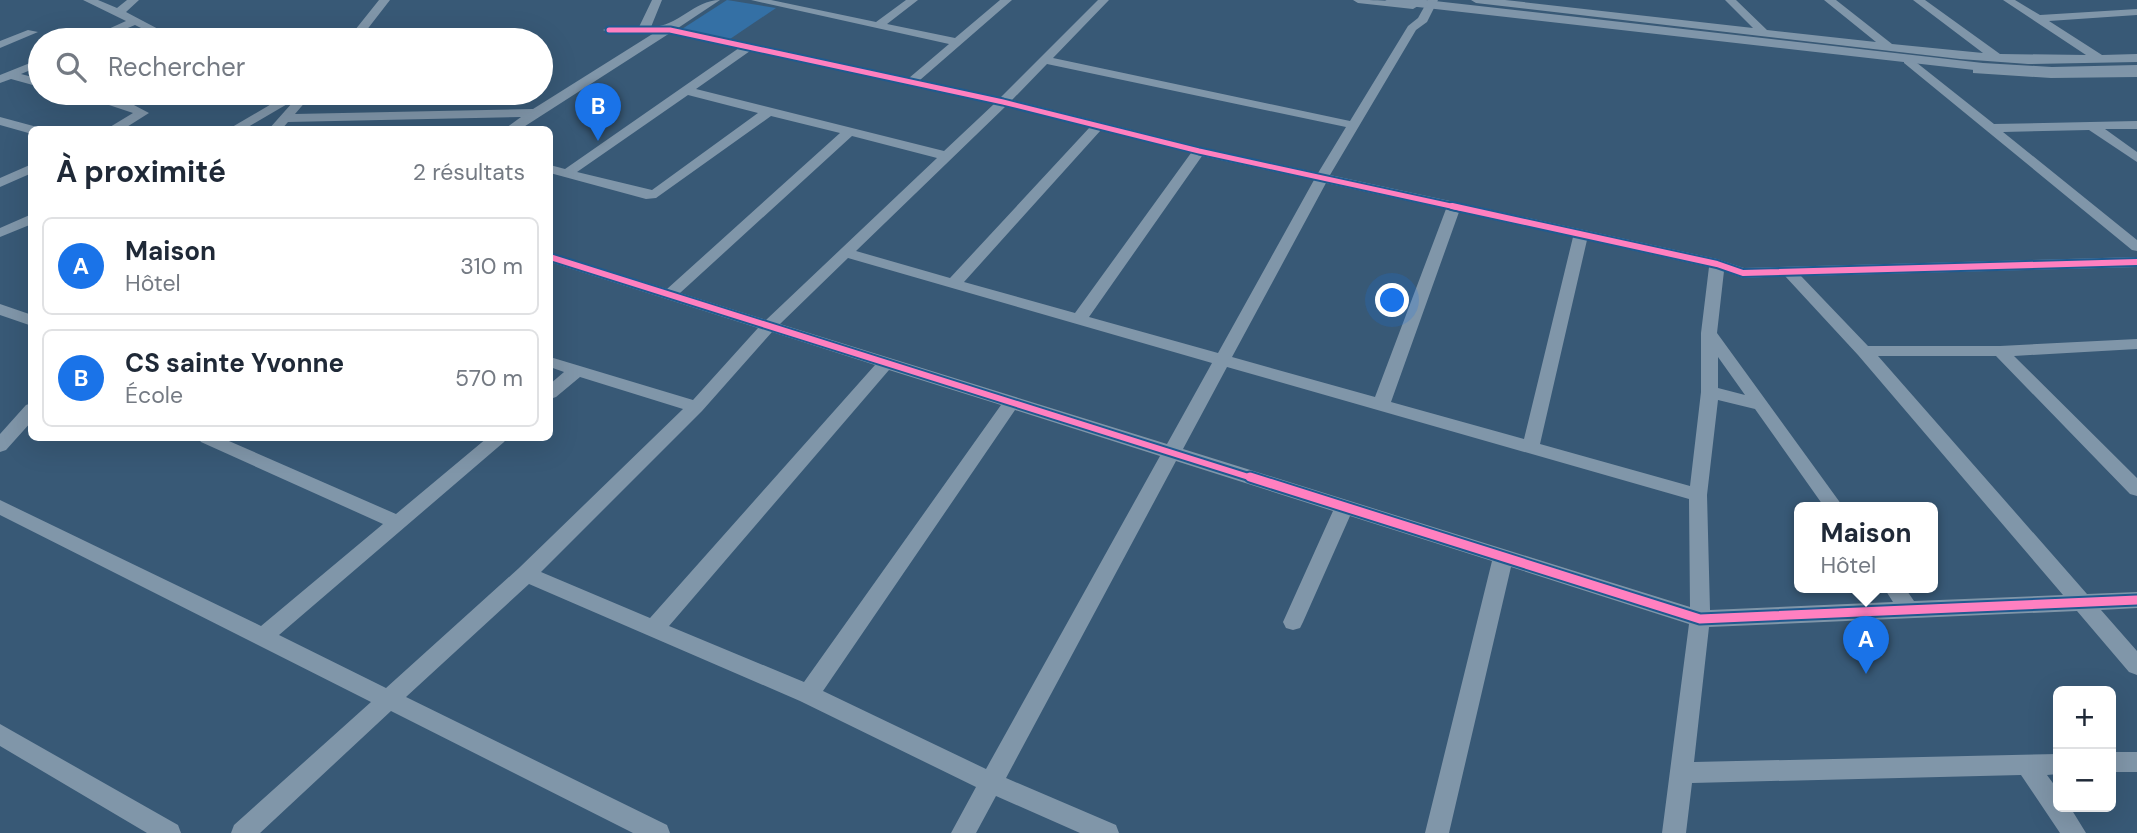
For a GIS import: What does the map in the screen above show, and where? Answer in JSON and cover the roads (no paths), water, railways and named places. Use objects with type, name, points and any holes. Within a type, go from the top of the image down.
[{"type":"main road","points":[[1391,0],[1979,61],[2038,65],[2137,60]]},
{"type":"main road","points":[[1426,3],[1983,67],[2052,71],[2137,71]]},
{"type":"street","points":[[88,0],[148,28]]},
{"type":"street","points":[[118,12],[134,0]]},
{"type":"street","points":[[362,28],[384,0]]},
{"type":"street","points":[[644,29],[657,0]]},
{"type":"street","points":[[553,101],[715,0]]},
{"type":"street","points":[[756,0],[956,42]]},
{"type":"street","points":[[803,10],[817,0]]},
{"type":"street","points":[[877,26],[913,0]]},
{"type":"street","points":[[910,83],[1006,0]]},
{"type":"street","points":[[243,833],[526,574],[695,407],[769,326],[1003,102],[1104,0]]},
{"type":"street","points":[[1358,0],[1426,3],[2022,74],[2137,71]]},
{"type":"street","points":[[1476,0],[1998,58],[2137,60]]},
{"type":"street","points":[[1730,0],[1762,31]]},
{"type":"street","points":[[1829,0],[1889,46]]},
{"type":"street","points":[[1918,0],[1998,58]]},
{"type":"street","points":[[2008,0],[2100,59]]},
{"type":"street","points":[[2094,0],[2113,12]]},
{"type":"street","points":[[963,833],[1323,176],[1412,28],[1423,20],[1426,3]]},
{"type":"street","points":[[2036,19],[2137,12]]},
{"type":"street","points":[[118,28],[135,21]]},
{"type":"street","points":[[609,30],[670,30],[1003,102],[1097,127],[1751,273],[2137,262]]},
{"type":"street","points":[[0,45],[28,34]]},
{"type":"street","points":[[566,174],[747,48]]},
{"type":"street","points":[[1045,60],[1353,125]]},
{"type":"street","points":[[1908,61],[2137,247]]},
{"type":"street","points":[[5,77],[28,67]]},
{"type":"street","points":[[5,77],[28,81]]},
{"type":"street","points":[[684,90],[946,156]]},
{"type":"street","points":[[119,126],[143,113],[124,105]]},
{"type":"street","points":[[241,126],[286,105]]},
{"type":"street","points":[[277,126],[289,105]]},
{"type":"street","points":[[515,126],[546,105]]},
{"type":"street","points":[[553,170],[646,195],[656,194],[769,110]]},
{"type":"street","points":[[284,118],[533,113]]},
{"type":"street","points":[[434,126],[442,114]]},
{"type":"street","points":[[4,125],[28,129]]},
{"type":"street","points":[[1989,128],[2137,125]]},
{"type":"street","points":[[954,283],[1097,127]]},
{"type":"street","points":[[2093,127],[2137,158]]},
{"type":"street","points":[[669,295],[850,131]]},
{"type":"street","points":[[1080,318],[1199,150]]},
{"type":"street","points":[[0,183],[28,170]]},
{"type":"street","points":[[1381,404],[1454,207]]},
{"type":"street","points":[[0,233],[28,220]]},
{"type":"street","points":[[1531,446],[1581,235]]},
{"type":"street","points":[[846,253],[1698,495]]},
{"type":"street","points":[[553,258],[1700,619],[2137,600]]},
{"type":"street","points":[[1674,833],[1700,619],[1698,495],[1710,392],[1709,333],[1717,264]]},
{"type":"street","points":[[1787,270],[1864,351],[2137,666]]},
{"type":"street","points":[[0,309],[24,318]]},
{"type":"street","points":[[0,323],[24,318]]},
{"type":"street","points":[[1709,333],[1831,502]]},
{"type":"street","points":[[1864,351],[2134,347]]},
{"type":"street","points":[[2000,351],[2137,489]]},
{"type":"street","points":[[553,363],[695,407]]},
{"type":"street","points":[[654,628],[886,363]]},
{"type":"street","points":[[553,390],[576,370]]},
{"type":"street","points":[[1710,392],[1761,405]]},
{"type":"street","points":[[808,694],[1011,403]]},
{"type":"street","points":[[0,446],[28,414]]},
{"type":"street","points":[[213,441],[396,522]]},
{"type":"street","points":[[264,636],[396,522],[450,480],[490,441]]},
{"type":"street","points":[[2116,468],[2137,467]]},
{"type":"street","points":[[0,507],[390,698],[657,833]]},
{"type":"street","points":[[1293,622],[1344,507]]},
{"type":"street","points":[[1437,833],[1503,557]]},
{"type":"street","points":[[526,574],[808,694],[992,783],[1107,833]]},
{"type":"street","points":[[1897,593],[1909,610]]},
{"type":"street","points":[[0,734],[169,833]]},
{"type":"street","points":[[2116,762],[2137,762]]},
{"type":"street","points":[[1681,773],[2053,764]]},
{"type":"street","points":[[2027,765],[2074,833]]},
{"type":"place","name":"CS sainte Yvonne","points":[[598,141]]},
{"type":"place","name":"Maison","points":[[1866,674]]}]
